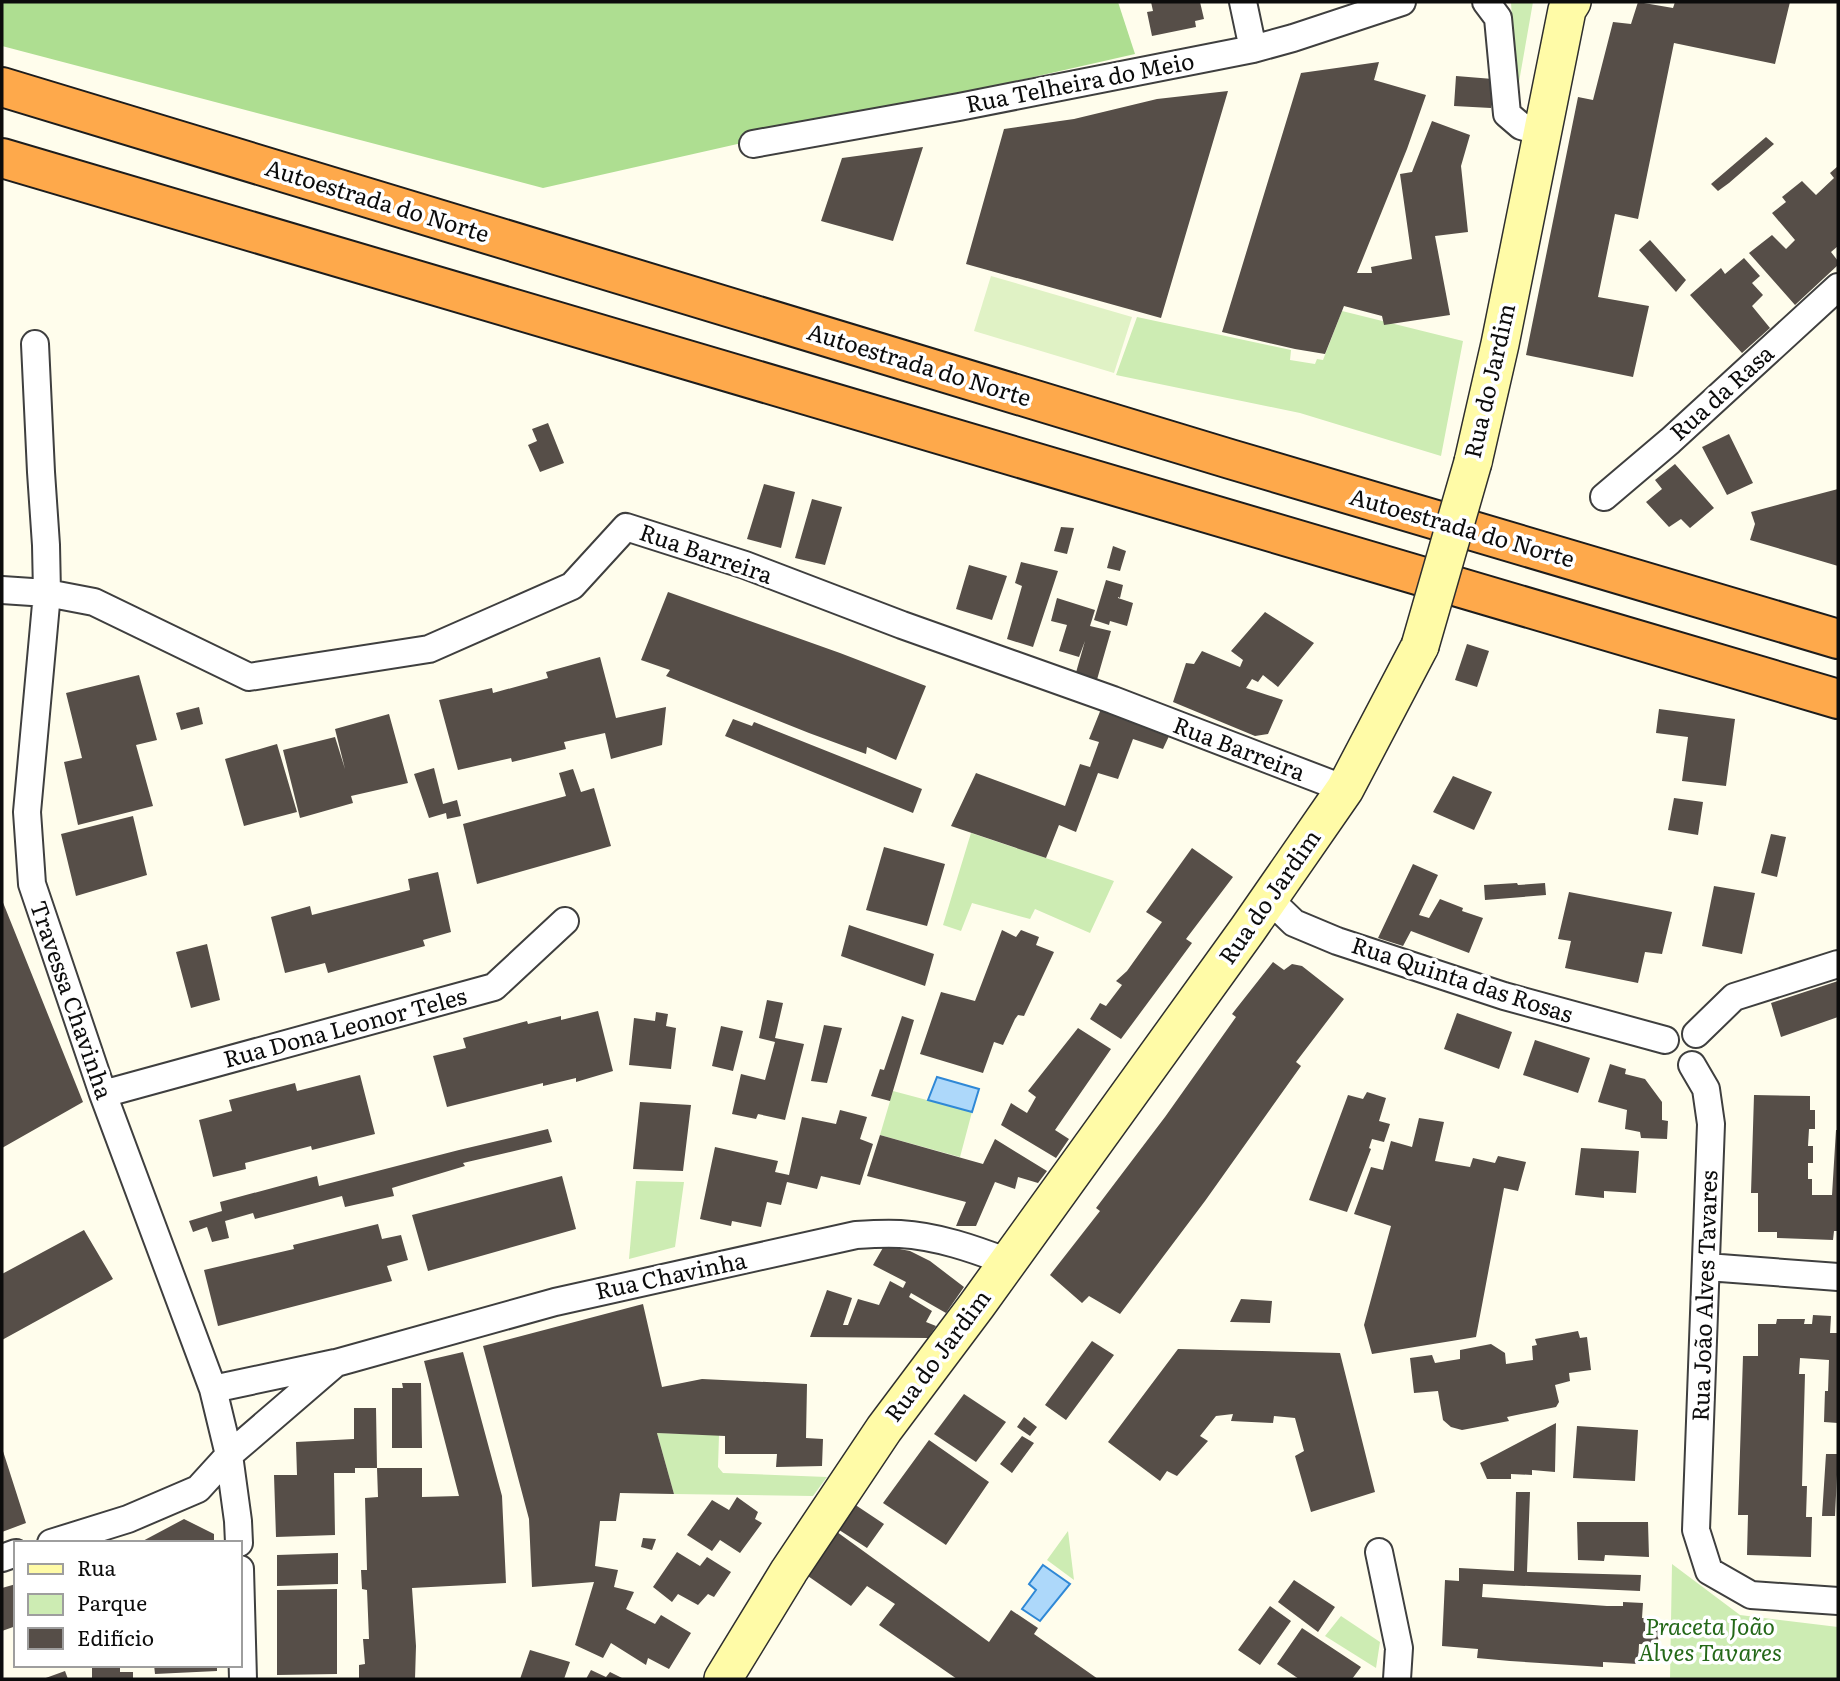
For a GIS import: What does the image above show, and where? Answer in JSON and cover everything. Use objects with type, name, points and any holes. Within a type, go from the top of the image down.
[{"type":"highway","name":"Autoestrada do Norte","points":[[2,87],[1230,460],[1838,639]]},
{"type":"highway","points":[[2,158],[1838,699]]},
{"type":"main road","name":"Rua do Jardim","points":[[723,1679],[789,1572],[884,1429],[1008,1262],[1345,789],[1420,646],[1473,462],[1500,344],[1567,10],[1572,2]]},
{"type":"street","points":[[1243,2],[1253,49]]},
{"type":"street","name":"Rua Telheira do Meio","points":[[753,144],[959,107],[1253,49],[1402,2]]},
{"type":"street","points":[[1486,2],[1498,18],[1507,114],[1521,126],[1541,132]]},
{"type":"street","name":"Rua da Rasa","points":[[1604,496],[1622,483],[1838,288]]},
{"type":"street","name":"Travessa Chavinha","points":[[35,344],[47,593],[27,811],[32,884],[103,1094],[213,1389],[229,1455],[239,1541]]},
{"type":"street","name":"Rua Barreira","points":[[47,593],[94,602],[250,677],[429,649],[572,586],[626,527],[745,565],[902,625],[1113,700],[1345,789]]},
{"type":"street","points":[[2,590],[47,593]]},
{"type":"street","name":"Rua Quinta das Rosas","points":[[1269,899],[1294,923],[1337,941],[1504,996],[1665,1041]]},
{"type":"street","name":"Rua Dona Leonor Teles","points":[[103,1094],[494,987],[565,921]]},
{"type":"street","points":[[1696,1034],[1734,996],[1838,964]]},
{"type":"street","points":[[1685,1029],[1696,1034],[1702,1045],[1700,1057],[1692,1065],[1680,1068],[1670,1063],[1664,1052],[1665,1041],[1673,1032],[1685,1029]]},
{"type":"street","name":"Rua João Alves Tavares","points":[[1692,1065],[1706,1088],[1711,1124],[1696,1530],[1709,1572],[1751,1595],[1838,1601]]},
{"type":"street","name":"Rua Chavinha","points":[[213,1389],[336,1363],[555,1302],[856,1235],[902,1234],[946,1241],[1008,1262]]},
{"type":"street","points":[[1707,1267],[1838,1276]]},
{"type":"street","name":"Rua Chavinha","points":[[57,1541],[128,1519],[198,1489],[229,1455],[336,1363]]},
{"type":"street","points":[[1380,1552],[1399,1648],[1397,1679]]},
{"type":"street","points":[[242,1642],[243,1679]]},
{"type":"green space","points":[[2,2],[1118,2],[1135,54],[543,188],[2,46]]},
{"type":"green space","points":[[1511,2],[1533,2],[1516,99]]},
{"type":"green space","points":[[991,276],[1132,317],[1114,373],[974,331]]},
{"type":"green space","points":[[1342,311],[1463,341],[1441,456],[1300,413],[1116,375],[1137,317],[1291,350],[1290,360],[1315,364],[1317,359],[1323,360]]},
{"type":"green space","points":[[971,833],[1114,881],[1090,933],[1035,909],[1030,919],[972,903],[961,931],[943,925]]},
{"type":"green space","points":[[893,1091],[972,1112],[960,1157],[880,1135]]},
{"type":"green space","points":[[636,1181],[684,1182],[675,1247],[629,1259]]},
{"type":"green space","points":[[657,1433],[719,1435],[718,1467],[723,1473],[827,1477],[813,1496],[674,1494]]},
{"type":"green space","points":[[1068,1531],[1074,1580],[1047,1560]]},
{"type":"green space","name":"Praceta João Alves Tavares","points":[[1672,1564],[1740,1615],[1838,1627],[1838,1679],[1670,1679]]},
{"type":"green space","points":[[1341,1616],[1380,1642],[1376,1668],[1325,1636]]},
{"type":"water","points":[[937,1077],[979,1089],[972,1112],[928,1100]]},
{"type":"water","points":[[1043,1565],[1070,1584],[1040,1621],[1022,1609],[1036,1590],[1029,1584]]},
{"type":"building","points":[[1151,2],[1200,2],[1204,19],[1195,21],[1196,27],[1152,36],[1147,12],[1153,11]]},
{"type":"building","points":[[1638,2],[1673,8],[1675,2],[1790,2],[1775,64],[1674,43],[1638,219],[1615,214],[1598,297],[1649,306],[1633,377],[1526,355],[1578,97],[1593,100],[1613,22],[1631,24]]},
{"type":"building","points":[[1379,62],[1374,80],[1426,95],[1357,273],[1372,273],[1371,267],[1412,259],[1400,174],[1412,172],[1432,121],[1470,135],[1461,166],[1468,232],[1435,236],[1450,315],[1384,325],[1382,316],[1344,306],[1325,354],[1222,332],[1301,73]]},
{"type":"building","points":[[1456,76],[1493,79],[1491,108],[1454,106]]},
{"type":"building","points":[[1228,91],[1161,318],[966,264],[1004,129],[1074,119],[1157,99]]},
{"type":"building","points":[[1766,137],[1774,144],[1729,183],[1718,191],[1711,184]]},
{"type":"building","points":[[923,147],[893,241],[821,221],[842,158]]},
{"type":"building","points":[[1838,166],[1838,246],[1831,252],[1838,265],[1795,305],[1749,253],[1772,235],[1786,249],[1795,240],[1772,213],[1786,202],[1782,197],[1802,181],[1816,195],[1834,178],[1830,173]]},
{"type":"building","points":[[1650,240],[1686,280],[1676,292],[1639,250]]},
{"type":"building","points":[[1744,258],[1760,276],[1752,283],[1763,295],[1752,306],[1770,328],[1742,353],[1690,295],[1721,268],[1725,274]]},
{"type":"building","points":[[548,423],[564,463],[540,472],[528,445],[537,441],[532,429]]},
{"type":"building","points":[[1729,434],[1753,483],[1727,495],[1702,447]]},
{"type":"building","points":[[1675,464],[1714,508],[1690,528],[1681,519],[1669,527],[1646,502],[1662,489],[1655,480]]},
{"type":"building","points":[[764,484],[795,492],[781,548],[747,539]]},
{"type":"building","points":[[1838,489],[1838,566],[1750,540],[1755,524],[1751,512]]},
{"type":"building","points":[[812,499],[842,507],[825,565],[795,558]]},
{"type":"building","points":[[1061,527],[1074,528],[1067,554],[1054,551]]},
{"type":"building","points":[[1113,546],[1126,551],[1120,571],[1107,568]]},
{"type":"building","points":[[1021,562],[1058,571],[1033,647],[1007,639],[1022,586],[1015,583]]},
{"type":"building","points":[[969,565],[1007,576],[992,620],[956,609]]},
{"type":"building","points":[[1106,580],[1123,585],[1118,598],[1133,603],[1127,626],[1110,621],[1109,625],[1094,620]]},
{"type":"building","points":[[668,592],[926,686],[896,760],[867,747],[866,754],[809,733],[666,676],[670,670],[641,660]]},
{"type":"building","points":[[1057,598],[1095,610],[1090,626],[1111,631],[1096,683],[1075,676],[1085,641],[1079,657],[1059,651],[1067,625],[1051,621]]},
{"type":"building","points":[[1265,612],[1314,643],[1278,687],[1263,675],[1258,682],[1252,679],[1246,688],[1283,700],[1268,734],[1255,736],[1173,702],[1186,663],[1194,664],[1202,651],[1240,667],[1243,660],[1231,651]]},
{"type":"building","points":[[1467,644],[1489,651],[1477,687],[1455,680]]},
{"type":"building","points":[[600,657],[616,718],[666,707],[662,745],[611,759],[605,733],[564,742],[566,749],[512,762],[511,758],[458,770],[439,700],[492,688],[493,693],[548,678],[546,672]]},
{"type":"building","points":[[139,675],[157,740],[136,745],[153,806],[78,825],[64,762],[82,758],[66,693]]},
{"type":"building","points":[[199,707],[203,724],[181,730],[176,713]]},
{"type":"building","points":[[1101,709],[1170,734],[1163,749],[1133,739],[1118,779],[1098,773],[1076,832],[1059,825],[1046,858],[951,826],[976,773],[1065,806],[1080,764],[1090,767],[1099,742],[1089,739]]},
{"type":"building","points":[[1659,709],[1735,719],[1726,786],[1682,781],[1688,737],[1656,733]]},
{"type":"building","points":[[389,714],[408,783],[351,796],[353,803],[300,818],[283,750],[335,737],[345,769],[335,729]]},
{"type":"building","points":[[733,719],[752,726],[754,722],[922,789],[913,813],[725,736]]},
{"type":"building","points":[[277,744],[297,812],[244,826],[225,759]]},
{"type":"building","points":[[434,768],[443,804],[457,800],[461,816],[447,819],[446,813],[429,818],[414,774]]},
{"type":"building","points":[[573,769],[581,792],[594,788],[611,846],[477,884],[463,824],[566,796],[559,773]]},
{"type":"building","points":[[1453,776],[1492,792],[1474,830],[1433,812]]},
{"type":"building","points":[[1674,798],[1703,802],[1698,835],[1668,830]]},
{"type":"building","points":[[133,816],[147,875],[76,896],[61,834]]},
{"type":"building","points":[[1771,834],[1786,837],[1777,877],[1761,873]]},
{"type":"building","points":[[884,847],[945,864],[927,926],[866,910]]},
{"type":"building","points":[[1192,848],[1233,877],[1186,939],[1192,943],[1121,1039],[1090,1019],[1100,1003],[1106,1006],[1122,985],[1116,981],[1127,971],[1162,922],[1146,912]]},
{"type":"building","points":[[1413,864],[1438,875],[1419,915],[1429,918],[1440,899],[1483,918],[1469,953],[1411,931],[1403,946],[1378,938]]},
{"type":"building","points":[[438,872],[451,932],[423,940],[425,946],[328,973],[325,963],[285,973],[271,917],[310,906],[312,915],[410,890],[408,879]]},
{"type":"building","points":[[1545,883],[1546,895],[1485,900],[1484,885]]},
{"type":"building","points":[[1714,886],[1755,893],[1742,954],[1702,946]]},
{"type":"building","points":[[1569,892],[1672,912],[1662,954],[1645,952],[1638,983],[1565,968],[1571,941],[1558,939]]},
{"type":"building","points":[[2,900],[83,1102],[2,1148]]},
{"type":"building","points":[[849,925],[934,954],[925,986],[841,956]]},
{"type":"building","points":[[1002,930],[1016,937],[1021,930],[1039,937],[1036,945],[1054,952],[1024,1016],[1018,1015],[1015,1019],[1003,1045],[994,1042],[983,1073],[920,1054],[941,992],[975,1001]]},
{"type":"building","points":[[207,944],[220,1000],[191,1008],[176,952]]},
{"type":"building","points":[[1273,962],[1284,970],[1292,964],[1302,966],[1344,999],[1296,1062],[1301,1066],[1205,1201],[1120,1314],[1089,1296],[1082,1303],[1050,1275],[1100,1211],[1096,1208],[1236,1017],[1232,1014]]},
{"type":"building","points":[[1838,981],[1838,1017],[1781,1037],[1771,1003]]},
{"type":"building","points":[[767,1000],[783,1003],[775,1038],[804,1044],[785,1120],[758,1114],[756,1119],[732,1114],[741,1074],[765,1080],[775,1042],[759,1038]]},
{"type":"building","points":[[598,1011],[613,1071],[576,1082],[576,1078],[543,1086],[543,1083],[447,1107],[433,1056],[466,1048],[463,1038],[527,1021],[528,1024],[561,1016],[561,1020]]},
{"type":"building","points":[[656,1012],[668,1014],[666,1026],[676,1028],[671,1069],[629,1065],[634,1018],[655,1021]]},
{"type":"building","points":[[1457,1013],[1512,1032],[1499,1069],[1444,1049]]},
{"type":"building","points":[[902,1016],[914,1020],[890,1101],[871,1096],[880,1069],[884,1070]]},
{"type":"building","points":[[824,1025],[842,1028],[827,1083],[811,1081]]},
{"type":"building","points":[[721,1026],[743,1031],[733,1071],[712,1066]]},
{"type":"building","points":[[1078,1028],[1111,1049],[1055,1130],[1069,1139],[1056,1158],[1001,1125],[1011,1103],[1027,1113],[1036,1097],[1028,1091]]},
{"type":"building","points":[[1535,1040],[1590,1058],[1578,1093],[1523,1075]]},
{"type":"building","points":[[1610,1064],[1626,1069],[1625,1074],[1645,1079],[1662,1102],[1662,1120],[1668,1121],[1667,1139],[1641,1138],[1640,1132],[1625,1129],[1627,1110],[1598,1102]]},
{"type":"building","points":[[360,1075],[375,1134],[312,1150],[311,1146],[245,1163],[246,1169],[213,1177],[199,1120],[232,1111],[229,1100],[295,1083],[297,1091]]},
{"type":"building","points":[[1367,1092],[1386,1098],[1379,1121],[1390,1124],[1384,1142],[1372,1139],[1371,1149],[1347,1212],[1309,1200],[1348,1095],[1363,1099]]},
{"type":"building","points":[[1754,1095],[1810,1096],[1810,1110],[1815,1110],[1815,1129],[1809,1129],[1808,1146],[1813,1146],[1813,1163],[1808,1163],[1812,1195],[1832,1195],[1838,1130],[1838,1231],[1834,1231],[1833,1240],[1777,1238],[1777,1232],[1758,1232],[1758,1193],[1751,1193]]},
{"type":"building","points":[[640,1102],[691,1105],[683,1171],[633,1169]]},
{"type":"building","points":[[840,1110],[867,1117],[860,1139],[873,1144],[860,1185],[821,1176],[817,1189],[787,1182],[781,1205],[767,1202],[761,1227],[732,1221],[731,1226],[700,1219],[715,1147],[778,1161],[775,1172],[789,1175],[802,1117],[836,1124]]},
{"type":"building","points":[[1419,1118],[1444,1122],[1435,1161],[1470,1167],[1473,1158],[1495,1163],[1498,1156],[1526,1162],[1518,1191],[1504,1188],[1476,1337],[1372,1354],[1364,1325],[1391,1226],[1354,1214],[1371,1167],[1383,1170],[1391,1141],[1412,1147]]},
{"type":"building","points":[[548,1129],[552,1142],[463,1163],[465,1166],[392,1188],[394,1196],[345,1207],[342,1196],[255,1219],[253,1213],[225,1221],[229,1238],[212,1242],[207,1227],[193,1232],[189,1221],[222,1211],[220,1202],[317,1176],[319,1186]]},
{"type":"building","points":[[880,1135],[983,1164],[995,1139],[1047,1171],[1038,1183],[1018,1177],[1015,1189],[995,1182],[976,1226],[956,1226],[966,1202],[867,1176]]},
{"type":"building","points":[[1581,1148],[1639,1151],[1636,1193],[1604,1191],[1604,1198],[1575,1195]]},
{"type":"building","points":[[562,1176],[576,1229],[428,1271],[412,1215]]},
{"type":"building","points":[[378,1224],[382,1239],[401,1235],[408,1260],[387,1266],[392,1281],[218,1326],[204,1270],[294,1249],[293,1245]]},
{"type":"building","points":[[84,1230],[113,1279],[2,1340],[2,1274]]},
{"type":"building","points":[[884,1246],[910,1251],[930,1261],[964,1287],[946,1313],[911,1293],[909,1297],[932,1311],[926,1322],[936,1326],[928,1338],[810,1337],[827,1290],[852,1298],[843,1325],[848,1325],[858,1299],[879,1305],[890,1281],[903,1288],[906,1282],[873,1265]]},
{"type":"building","points":[[1241,1299],[1272,1301],[1270,1323],[1230,1322]]},
{"type":"building","points":[[643,1304],[662,1387],[702,1379],[807,1384],[806,1438],[823,1439],[822,1466],[776,1467],[777,1454],[725,1454],[725,1436],[657,1433],[674,1494],[620,1493],[616,1521],[600,1521],[595,1566],[618,1570],[614,1587],[634,1592],[626,1609],[655,1624],[661,1615],[691,1633],[669,1669],[648,1658],[646,1665],[611,1643],[603,1658],[575,1645],[594,1582],[532,1587],[529,1519],[483,1346]]},
{"type":"building","points":[[1813,1315],[1831,1316],[1830,1333],[1838,1333],[1838,1423],[1824,1422],[1829,1360],[1800,1358],[1799,1374],[1805,1374],[1802,1486],[1807,1486],[1806,1517],[1812,1517],[1811,1557],[1747,1555],[1748,1515],[1738,1515],[1743,1356],[1758,1356],[1758,1324],[1776,1324],[1777,1319],[1805,1319],[1804,1324],[1812,1324]]},
{"type":"building","points":[[1578,1331],[1580,1338],[1587,1337],[1591,1370],[1569,1373],[1570,1381],[1555,1385],[1559,1402],[1556,1407],[1507,1417],[1509,1421],[1462,1430],[1451,1427],[1443,1420],[1438,1391],[1414,1393],[1410,1358],[1432,1355],[1435,1363],[1460,1359],[1460,1350],[1491,1344],[1505,1353],[1506,1364],[1533,1360],[1532,1346],[1537,1345],[1535,1339]]},
{"type":"building","points":[[1092,1341],[1114,1355],[1066,1420],[1045,1405]]},
{"type":"building","points":[[1178,1349],[1340,1353],[1375,1492],[1311,1512],[1295,1456],[1304,1451],[1295,1418],[1274,1416],[1273,1423],[1231,1421],[1233,1414],[1216,1416],[1200,1436],[1208,1441],[1177,1476],[1167,1471],[1160,1481],[1108,1442]]},
{"type":"building","points":[[463,1352],[502,1496],[506,1583],[412,1588],[415,1679],[359,1679],[359,1665],[365,1664],[363,1639],[369,1639],[367,1590],[362,1589],[361,1570],[367,1570],[365,1498],[378,1497],[377,1468],[422,1468],[422,1497],[459,1496],[424,1361]]},
{"type":"building","points":[[402,1383],[421,1383],[422,1448],[392,1448],[392,1388],[403,1388]]},
{"type":"building","points":[[964,1394],[1006,1422],[976,1462],[934,1434]]},
{"type":"building","points":[[354,1408],[376,1408],[377,1468],[355,1468],[355,1473],[334,1473],[335,1535],[276,1537],[274,1475],[297,1475],[296,1442],[354,1439]]},
{"type":"building","points":[[1024,1417],[1037,1427],[1030,1436],[1017,1427]]},
{"type":"building","points":[[1556,1423],[1555,1472],[1532,1470],[1532,1475],[1511,1474],[1511,1479],[1487,1479],[1480,1463]]},
{"type":"building","points":[[1577,1426],[1638,1430],[1635,1481],[1573,1478]]},
{"type":"building","points":[[1022,1436],[1034,1443],[1012,1473],[1000,1464]]},
{"type":"building","points":[[929,1440],[989,1482],[946,1545],[883,1503]]},
{"type":"building","points":[[2,1448],[26,1523],[2,1532]]},
{"type":"building","points":[[1826,1454],[1838,1454],[1835,1516],[1822,1516]]},
{"type":"building","points":[[1516,1492],[1530,1492],[1527,1572],[1641,1575],[1640,1591],[1483,1584],[1482,1597],[1607,1606],[1623,1606],[1623,1602],[1643,1603],[1642,1618],[1659,1618],[1658,1645],[1639,1644],[1638,1664],[1603,1662],[1603,1667],[1477,1658],[1478,1649],[1442,1646],[1445,1580],[1459,1581],[1459,1568],[1514,1571]]},
{"type":"building","points":[[737,1497],[758,1512],[755,1519],[762,1523],[740,1553],[720,1540],[712,1551],[687,1535],[712,1500],[729,1510]]},
{"type":"building","points":[[851,1502],[884,1524],[867,1548],[833,1526]]},
{"type":"building","points":[[184,1519],[214,1534],[214,1541],[143,1541]]},
{"type":"building","points":[[1577,1522],[1648,1522],[1649,1557],[1605,1555],[1604,1561],[1578,1560]]},
{"type":"building","points":[[837,1532],[989,1642],[1011,1610],[1038,1628],[1034,1634],[1098,1679],[957,1679],[879,1625],[895,1604],[867,1586],[851,1606],[805,1574]]},
{"type":"building","points":[[643,1538],[656,1539],[652,1550],[641,1547]]},
{"type":"building","points":[[677,1552],[700,1566],[707,1557],[731,1572],[714,1597],[708,1594],[698,1605],[678,1594],[672,1602],[653,1587]]},
{"type":"building","points":[[338,1553],[338,1584],[277,1586],[277,1555]]},
{"type":"building","points":[[1294,1580],[1335,1607],[1318,1632],[1278,1602]]},
{"type":"building","points":[[14,1585],[14,1627],[2,1631],[2,1588]]},
{"type":"building","points":[[337,1589],[337,1674],[277,1675],[277,1590]]},
{"type":"building","points":[[1270,1606],[1291,1621],[1260,1665],[1238,1650]]},
{"type":"building","points":[[1302,1628],[1361,1667],[1352,1679],[1299,1679],[1277,1664]]},
{"type":"building","points":[[530,1650],[570,1662],[564,1679],[520,1679]]},
{"type":"building","points":[[92,1667],[120,1667],[120,1672],[133,1672],[133,1679],[92,1679]]},
{"type":"building","points":[[154,1667],[217,1667],[217,1671],[155,1674]]},
{"type":"building","points":[[591,1670],[606,1677],[610,1672],[624,1679],[586,1679]]},
{"type":"building","points":[[65,1671],[68,1679],[43,1679]]}]
